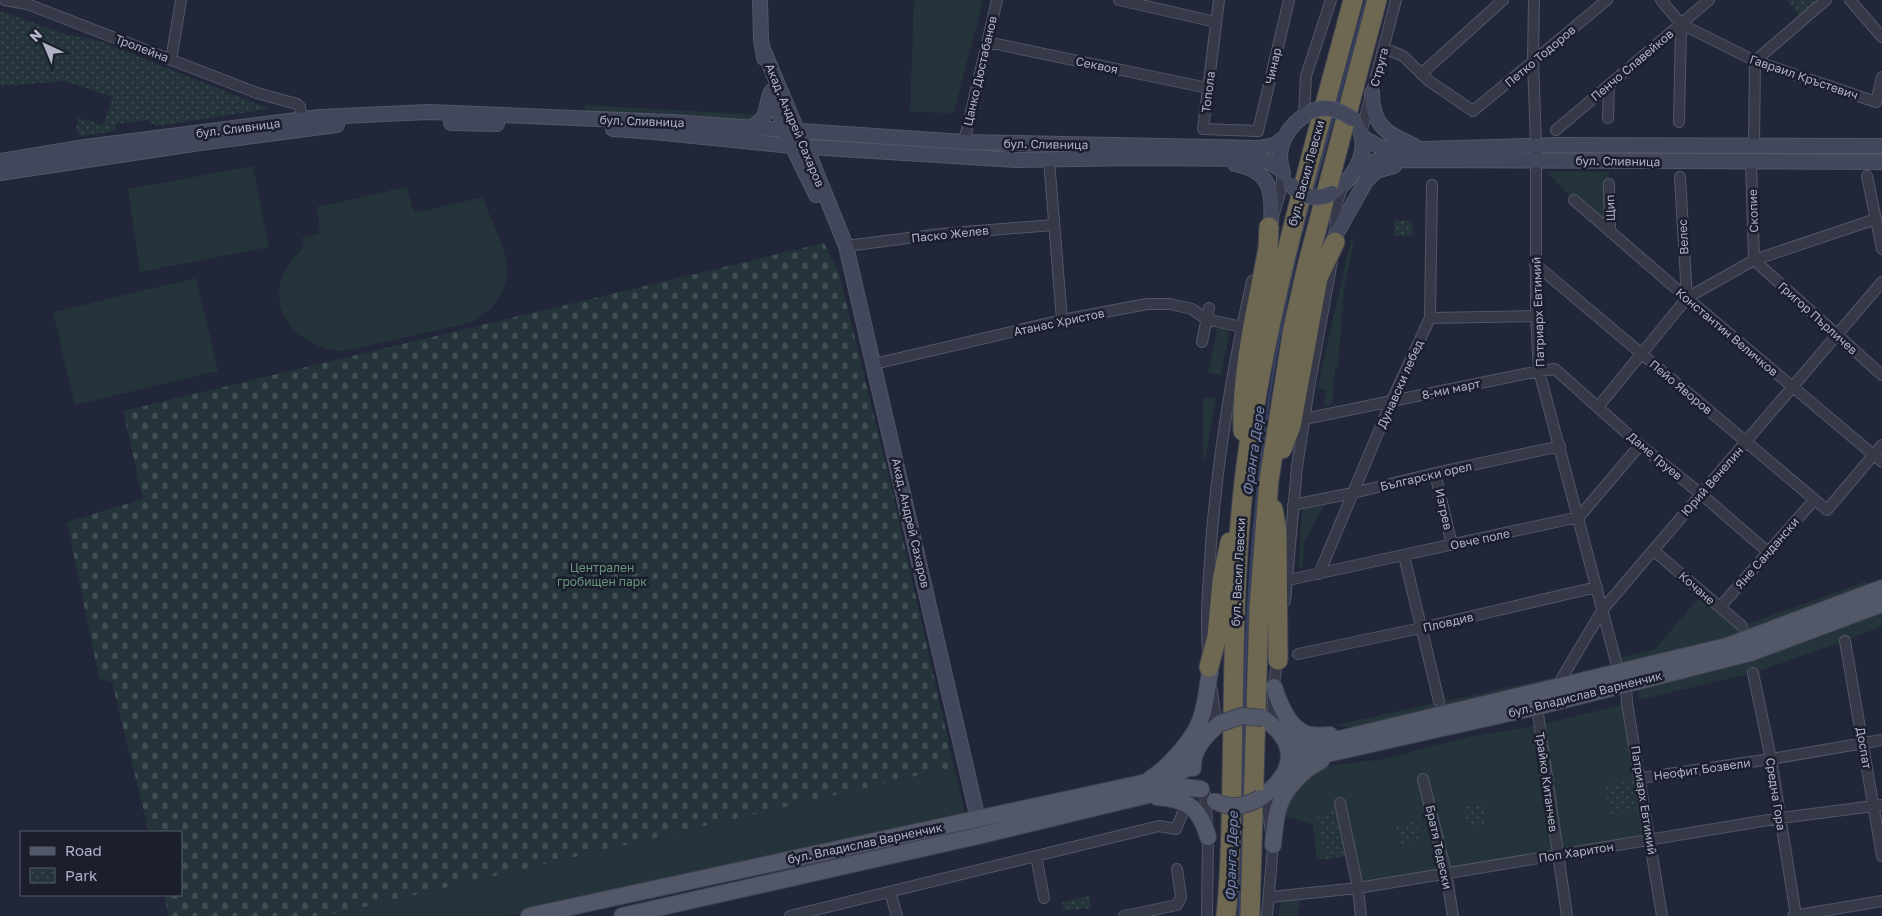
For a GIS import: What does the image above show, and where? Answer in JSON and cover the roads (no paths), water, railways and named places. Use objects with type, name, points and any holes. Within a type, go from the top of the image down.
[{"type":"highway","name":"бул. Васил Левски","points":[[1226,916],[1231,824],[1236,598],[1244,486],[1276,293],[1308,166],[1354,0]]},
{"type":"highway","name":"бул. Васил Левски","points":[[1250,916],[1256,671],[1261,565],[1269,484],[1293,328],[1307,266],[1377,0]]},
{"type":"highway","points":[[1209,669],[1217,636],[1224,569],[1244,486],[1243,397],[1268,248],[1270,225]]},
{"type":"highway","points":[[1278,660],[1277,531],[1269,484],[1291,426],[1318,278],[1335,239]]},
{"type":"main road","name":"Акад. Андрей Сахаров","points":[[760,0],[763,49],[772,90],[799,147],[822,187],[846,246],[978,819]]},
{"type":"main road","name":"Акад. Андрей Сахаров","points":[[763,49],[790,129]]},
{"type":"main road","points":[[752,127],[758,124],[765,116],[772,90]]},
{"type":"main road","points":[[1372,93],[1373,112],[1379,122],[1396,138],[1422,155]]},
{"type":"main road","points":[[1323,108],[1343,113],[1353,119],[1362,135],[1362,156],[1355,170],[1337,190],[1321,197],[1308,196],[1298,192],[1285,176],[1279,156],[1283,139],[1293,125],[1307,114],[1323,108]]},
{"type":"main road","name":"бул. Сливница","points":[[0,160],[85,147],[302,120],[370,114],[437,113],[670,122],[1208,159],[1260,159],[1285,176]]},
{"type":"main road","name":"бул. Сливница","points":[[0,173],[200,143],[364,123],[478,123],[605,129],[654,132],[799,147],[1016,160],[1049,160],[1106,152],[1259,148],[1274,145],[1283,139]]},
{"type":"main road","name":"бул. Сливница","points":[[1362,135],[1380,147],[1422,155],[1536,160],[1882,162]]},
{"type":"main road","name":"бул. Сливница","points":[[1355,170],[1376,161],[1422,155],[1536,146],[1679,144],[1882,146]]},
{"type":"main road","name":"Акад. Андрей Сахаров","points":[[799,147],[825,214],[838,229]]},
{"type":"main road","points":[[822,187],[819,173],[822,161],[830,153],[840,150]]},
{"type":"main road","points":[[1335,239],[1363,184],[1372,174],[1380,169],[1422,155]]},
{"type":"main road","points":[[1208,159],[1246,166],[1264,178],[1272,197],[1270,225]]},
{"type":"main road","name":"бул. Владислав Варненчик","points":[[1285,772],[1309,758],[1537,707],[1727,646],[1882,588]]},
{"type":"main road","name":"бул. Владислав Варненчик","points":[[1282,735],[1296,746],[1305,747],[1556,688],[1622,679],[1750,653],[1882,604]]},
{"type":"main road","points":[[1141,791],[1167,766],[1196,728],[1202,716],[1209,669]]},
{"type":"main road","points":[[1274,687],[1283,711],[1302,732],[1312,735],[1360,734]]},
{"type":"main road","points":[[1241,716],[1263,718],[1282,735],[1289,759],[1285,772],[1266,794],[1247,804],[1235,807],[1224,806],[1207,794],[1193,771],[1194,757],[1200,744],[1214,729],[1241,716]]},
{"type":"main road","points":[[1273,845],[1278,808],[1290,787],[1315,764],[1349,749]]},
{"type":"main road","name":"бул. Владислав Варненчик","points":[[622,916],[982,835],[1141,791],[1180,774],[1188,767],[1194,757]]},
{"type":"main road","name":"бул. Владислав Варненчик","points":[[529,916],[978,819],[1141,791],[1185,787],[1207,794]]},
{"type":"main road","points":[[1141,791],[1187,804],[1201,819],[1208,838]]},
{"type":"street","name":"Тролейна","points":[[5,0],[24,2],[257,93],[297,104],[300,107],[302,120]]},
{"type":"street","points":[[172,60],[181,0]]},
{"type":"street","name":"Цанко Дюстабанов","points":[[964,142],[997,0]]},
{"type":"street","points":[[1119,0],[1216,22]]},
{"type":"street","name":"Топола","points":[[1219,0],[1203,129],[1258,131]]},
{"type":"street","name":"Чинар","points":[[1258,131],[1289,0]]},
{"type":"street","points":[[1307,114],[1306,76],[1331,0]]},
{"type":"street","name":"Струга","points":[[1362,135],[1396,0]]},
{"type":"street","points":[[1384,48],[1403,56],[1421,74],[1503,0]]},
{"type":"street","name":"Патриарх Евтимий","points":[[1534,0],[1536,316],[1539,371],[1622,679],[1641,778],[1662,916]]},
{"type":"street","name":"Петко Тодоров","points":[[1421,74],[1450,97],[1473,111],[1607,0]]},
{"type":"street","name":"Гавраил Кръстевич","points":[[1661,0],[1681,24],[1755,61],[1876,102],[1882,77]]},
{"type":"street","name":"Пенчо Славейков","points":[[1556,130],[1709,0]]},
{"type":"street","points":[[1754,146],[1755,61],[1826,0]]},
{"type":"street","points":[[1850,0],[1882,37]]},
{"type":"street","points":[[1679,122],[1681,24]]},
{"type":"street","name":"Секвоя","points":[[987,42],[1208,88]]},
{"type":"street","points":[[1608,118],[1609,85]]},
{"type":"street","points":[[1049,160],[1062,320]]},
{"type":"street","name":"Скопие","points":[[1752,161],[1754,260]]},
{"type":"street","points":[[1214,729],[1215,715],[1209,669],[1206,615],[1213,522],[1229,394],[1260,250],[1279,201],[1285,176]]},
{"type":"street","points":[[1867,176],[1882,249]]},
{"type":"street","name":"Велес","points":[[1680,177],[1686,298]]},
{"type":"street","name":"Щип","points":[[1609,184],[1610,232]]},
{"type":"street","name":"Дунавски лебед","points":[[1319,574],[1391,402],[1430,318],[1432,185]]},
{"type":"street","points":[[1282,735],[1273,715],[1274,687],[1288,580],[1293,505],[1304,420],[1335,239],[1337,190]]},
{"type":"street","name":"Константин Величков","points":[[1574,200],[1686,298],[1882,462]]},
{"type":"street","points":[[1598,407],[1686,298],[1754,260],[1876,218]]},
{"type":"street","name":"Паско Желев","points":[[846,246],[940,234],[1054,225]]},
{"type":"street","name":"Григор Пърличев","points":[[1754,260],[1882,375]]},
{"type":"street","name":"Пейо Яворов","points":[[1536,264],[1827,510],[1873,455]]},
{"type":"street","name":"Юрий Венелин","points":[[1556,688],[1603,609],[1882,282]]},
{"type":"street","name":"Атанас Христов","points":[[874,364],[1062,320],[1147,304],[1170,304],[1192,309],[1206,319],[1242,327]]},
{"type":"street","points":[[1202,342],[1210,308]]},
{"type":"street","points":[[1430,318],[1536,316]]},
{"type":"street","name":"Даме Груев","points":[[1539,371],[1555,369],[1640,445],[1701,494],[1768,552]]},
{"type":"street","name":"8-ми март","points":[[1304,420],[1539,371]]},
{"type":"street","points":[[1579,517],[1640,445]]},
{"type":"street","points":[[1873,455],[1882,445]]},
{"type":"street","name":"Български орел","points":[[1293,505],[1560,446]]},
{"type":"street","name":"Изгрев","points":[[1435,473],[1452,545]]},
{"type":"street","name":"Яне Сандански","points":[[1720,608],[1814,500]]},
{"type":"street","name":"Овче поле","points":[[1288,580],[1579,517]]},
{"type":"street","name":"Кочане","points":[[1653,550],[1742,626]]},
{"type":"street","points":[[1404,556],[1439,701]]},
{"type":"street","name":"Пловдив","points":[[1298,654],[1421,628],[1597,587]]},
{"type":"street","name":"Доспат","points":[[1845,641],[1878,806],[1882,856]]},
{"type":"street","name":"Средна Гора","points":[[1753,673],[1771,760],[1795,916]]},
{"type":"street","name":"Трайко Китанчев","points":[[1537,707],[1567,916]]},
{"type":"street","name":"Неофит Бозвели","points":[[1641,778],[1771,760],[1882,740]]},
{"type":"street","name":"Братя Тедески","points":[[1424,779],[1446,872],[1453,916]]},
{"type":"street","points":[[1207,794],[1207,916]]},
{"type":"street","points":[[1266,794],[1273,845],[1267,916]]},
{"type":"street","points":[[1340,803],[1358,888],[1361,916]]},
{"type":"street","name":"Поп Харитон","points":[[1270,897],[1358,888],[1781,818],[1878,806]]},
{"type":"street","points":[[790,916],[1159,826],[1176,829],[1184,810]]},
{"type":"street","points":[[1036,856],[1044,898]]},
{"type":"street","points":[[1124,916],[1177,905],[1181,897],[1178,869]]},
{"type":"street","points":[[890,892],[897,916]]},
{"type":"street","points":[[1795,916],[1882,901]]},
{"type":"waterway","name":"Франга Дере","points":[[1337,104],[1366,0]]},
{"type":"waterway","name":"Франга Дере","points":[[1313,191],[1334,115]]},
{"type":"waterway","name":"Франга Дере","points":[[1244,710],[1246,646],[1255,518],[1270,390],[1294,264],[1310,201]]},
{"type":"waterway","name":"Франга Дере","points":[[1243,798],[1244,723]]},
{"type":"waterway","name":"Франга Дере","points":[[1239,916],[1242,811]]},
{"type":"park label","name":"Централен гробищен парк","points":[[602,574]]}]
